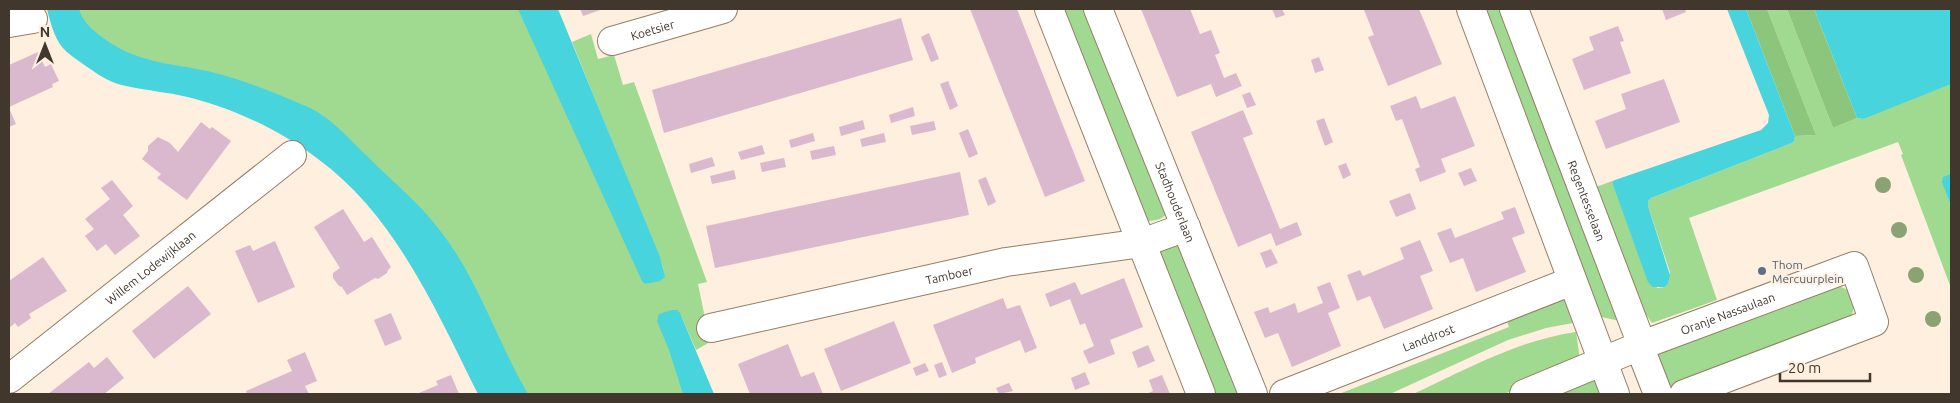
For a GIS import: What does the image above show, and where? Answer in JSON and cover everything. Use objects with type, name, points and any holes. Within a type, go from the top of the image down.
[{"type":"street","name":"Koetsier","points":[[612,41],[723,9]]},
{"type":"street","points":[[1049,9],[1201,394]]},
{"type":"street","name":"Stadhouderlaan","points":[[1098,9],[1254,394]]},
{"type":"street","points":[[1471,9],[1615,394]]},
{"type":"street","name":"Regentesselaan","points":[[1514,9],[1642,345],[1642,353],[1658,394]]},
{"type":"street","name":"Willem Lodewijklaan","points":[[9,379],[292,155]]},
{"type":"street","name":"Tamboer","points":[[711,328],[1006,262],[1142,243],[1186,227]]},
{"type":"street","name":"Oranje Nassaulaan","points":[[1524,394],[1601,357],[1642,345],[1854,266],[1874,322],[1684,394]]},
{"type":"street","name":"Landdrost","points":[[1284,394],[1572,281]]},
{"type":"green space","points":[[64,9],[545,9],[665,272],[572,42],[591,34],[598,59],[614,55],[623,85],[634,82],[707,282],[698,284],[710,342],[696,350],[680,313],[703,394],[497,394],[385,204],[259,113],[106,67]]},
{"type":"green space","points":[[1057,9],[1093,9],[1169,212],[1162,218],[1147,221]]},
{"type":"green space","points":[[1477,9],[1506,9],[1624,322],[1593,315]]},
{"type":"green space","points":[[1746,9],[1767,9],[1816,135],[1795,136]]},
{"type":"green space","points":[[1767,9],[1787,9],[1833,128],[1857,118],[1863,119],[1951,70],[1951,189],[1946,192],[1951,206],[1951,288],[1901,155],[1903,154],[1898,142],[1689,218],[1717,300],[1652,323],[1623,281],[1568,135],[1576,132],[1596,187],[1615,180],[1612,182],[1657,288],[1665,287],[1668,284],[1670,272],[1648,201],[1651,198],[1792,143],[1795,136],[1816,135]]},
{"type":"green space","points":[[1787,9],[1814,9],[1857,118],[1833,128]]},
{"type":"green space","points":[[1180,238],[1246,394],[1211,394],[1156,252]]},
{"type":"green space","points":[[1837,285],[1850,291],[1853,300],[1853,312],[1844,323],[1662,392],[1648,354]]},
{"type":"green space","points":[[1563,296],[1573,323],[1546,328],[1508,340],[1390,394],[1339,394],[1509,327],[1506,318]]},
{"type":"green space","points":[[1576,332],[1580,360],[1577,364],[1504,394],[1413,394],[1513,349],[1555,336]]},
{"type":"green space","points":[[1600,370],[1608,394],[1542,394]]},
{"type":"water","points":[[47,9],[79,9],[90,27],[114,45],[129,53],[245,82],[308,107],[333,123],[422,209],[452,247],[475,288],[528,394],[478,394],[429,298],[412,267],[392,237],[370,208],[346,182],[318,159],[282,135],[256,121],[229,110],[188,97],[121,85],[103,77],[62,47],[51,24]]},
{"type":"water","points":[[518,9],[558,9],[660,257],[665,277],[660,281],[645,284],[642,281]]},
{"type":"water","points":[[1727,9],[1746,9],[1795,136],[1794,141],[1651,198],[1648,201],[1670,275],[1668,284],[1665,287],[1653,287],[1648,282],[1612,182],[1761,130],[1768,123],[1769,115]]},
{"type":"water","points":[[1814,9],[1951,9],[1951,84],[1863,119],[1857,118]]},
{"type":"water","points":[[1951,174],[1951,206],[1942,182],[1943,177]]},
{"type":"water","points":[[677,310],[680,313],[714,394],[683,394],[669,350],[657,321],[659,314]]},
{"type":"building","points":[[580,9],[603,9],[583,16]]},
{"type":"building","points":[[970,9],[1017,9],[1085,181],[1045,197]]},
{"type":"building","points":[[1141,9],[1190,9],[1200,34],[1211,30],[1220,53],[1215,55],[1224,78],[1236,73],[1242,86],[1216,97],[1211,84],[1177,97]]},
{"type":"building","points":[[1272,9],[1282,9],[1285,15],[1276,18]]},
{"type":"building","points":[[1419,9],[1442,64],[1388,86],[1368,37],[1374,35],[1364,10]]},
{"type":"building","points":[[1662,9],[1685,9],[1686,12],[1666,20]]},
{"type":"building","points":[[901,18],[913,60],[664,133],[652,90]]},
{"type":"building","points":[[1618,26],[1624,41],[1620,42],[1631,73],[1584,90],[1572,59],[1594,50],[1589,37]]},
{"type":"building","points":[[929,33],[939,59],[931,62],[921,37]]},
{"type":"building","points":[[38,52],[45,67],[51,64],[59,81],[52,84],[53,87],[9,107],[9,65]]},
{"type":"building","points":[[1319,57],[1324,70],[1315,73],[1311,60]]},
{"type":"building","points":[[1664,79],[1680,122],[1606,149],[1595,121],[1626,109],[1621,94]]},
{"type":"building","points":[[948,81],[958,106],[950,110],[940,84]]},
{"type":"building","points":[[1250,92],[1256,105],[1247,108],[1242,95]]},
{"type":"building","points":[[1416,96],[1421,109],[1455,96],[1475,146],[1441,159],[1446,172],[1420,182],[1415,169],[1420,167],[1402,119],[1396,121],[1390,106]]},
{"type":"building","points":[[913,107],[915,116],[891,123],[889,115]]},
{"type":"building","points":[[9,108],[16,124],[9,127]]},
{"type":"building","points":[[1243,110],[1253,134],[1243,138],[1280,229],[1297,222],[1302,235],[1276,246],[1271,233],[1238,247],[1191,132]]},
{"type":"building","points":[[1324,118],[1333,142],[1325,146],[1316,121]]},
{"type":"building","points":[[863,120],[865,129],[841,136],[839,127]]},
{"type":"building","points":[[934,121],[936,130],[912,135],[910,126]]},
{"type":"building","points":[[201,122],[210,129],[212,127],[231,141],[187,200],[157,178],[161,174],[142,159],[148,151],[148,146],[158,137],[170,143],[178,152]]},
{"type":"building","points":[[968,129],[978,154],[969,158],[959,133]]},
{"type":"building","points":[[813,133],[815,141],[791,148],[789,140]]},
{"type":"building","points":[[884,133],[886,142],[862,147],[860,139]]},
{"type":"building","points":[[762,145],[765,154],[741,160],[738,152]]},
{"type":"building","points":[[834,146],[836,155],[812,160],[810,151]]},
{"type":"building","points":[[712,157],[715,166],[691,173],[689,164]]},
{"type":"building","points":[[784,158],[786,167],[762,172],[760,163]]},
{"type":"building","points":[[1346,163],[1351,175],[1343,179],[1338,166]]},
{"type":"building","points":[[1471,168],[1477,181],[1464,186],[1458,173]]},
{"type":"building","points":[[734,170],[736,179],[712,184],[710,176]]},
{"type":"building","points":[[960,172],[969,215],[715,268],[706,226]]},
{"type":"building","points":[[986,177],[996,202],[988,206],[978,180]]},
{"type":"building","points":[[112,180],[133,206],[123,215],[140,236],[115,255],[106,244],[97,251],[85,236],[94,229],[85,219],[110,199],[101,188]]},
{"type":"building","points":[[1410,193],[1416,209],[1396,217],[1389,201]]},
{"type":"building","points":[[1515,207],[1525,233],[1512,238],[1526,272],[1476,292],[1463,258],[1450,263],[1437,233],[1451,228],[1455,238],[1504,219],[1501,212]]},
{"type":"building","points":[[343,209],[364,242],[372,237],[391,267],[387,273],[378,279],[375,278],[347,295],[333,278],[333,273],[340,268],[314,227]]},
{"type":"building","points":[[1420,240],[1433,271],[1420,276],[1433,309],[1384,329],[1370,296],[1357,301],[1347,275],[1360,270],[1363,276],[1404,259],[1400,248]]},
{"type":"building","points":[[275,241],[295,287],[258,303],[235,251],[250,245],[253,251]]},
{"type":"building","points":[[1271,249],[1278,263],[1266,268],[1260,253]]},
{"type":"building","points":[[43,257],[67,291],[29,314],[31,318],[18,327],[15,323],[9,328],[9,281]]},
{"type":"building","points":[[1124,278],[1143,327],[1110,340],[1115,354],[1089,364],[1083,351],[1094,346],[1085,323],[1080,325],[1070,299],[1050,307],[1045,294],[1075,282],[1081,295]]},
{"type":"building","points":[[1330,282],[1340,308],[1328,313],[1341,346],[1292,367],[1278,333],[1265,338],[1254,312],[1268,307],[1270,313],[1295,303],[1298,313],[1323,303],[1317,287]]},
{"type":"building","points":[[188,286],[211,314],[154,359],[132,331]]},
{"type":"building","points":[[1003,298],[1007,309],[1020,305],[1037,348],[1025,353],[1020,340],[975,358],[976,363],[952,373],[933,325]]},
{"type":"building","points":[[391,313],[402,339],[385,346],[374,320]]},
{"type":"building","points":[[894,321],[911,363],[841,391],[824,349]]},
{"type":"building","points":[[788,344],[801,377],[814,372],[823,394],[750,394],[738,364]]},
{"type":"building","points":[[1148,345],[1155,361],[1138,368],[1132,352]]},
{"type":"building","points":[[305,352],[317,381],[305,386],[309,394],[247,394],[246,391],[292,371],[287,360]]},
{"type":"building","points":[[107,357],[124,378],[104,394],[48,394],[89,362],[94,368]]},
{"type":"building","points":[[942,362],[947,375],[939,378],[934,365]]},
{"type":"building","points":[[925,363],[929,371],[916,376],[913,368]]},
{"type":"building","points":[[1085,372],[1090,384],[1075,390],[1071,378]]},
{"type":"building","points":[[451,375],[459,394],[419,393],[438,385],[436,381]]},
{"type":"building","points":[[1162,375],[1170,394],[1146,394],[1153,391],[1149,380]]},
{"type":"building","points":[[1009,383],[1013,391],[999,394],[996,388]]},
{"type":"place","name":"Thom Mercuurplein","points":[[1762,271]]}]
